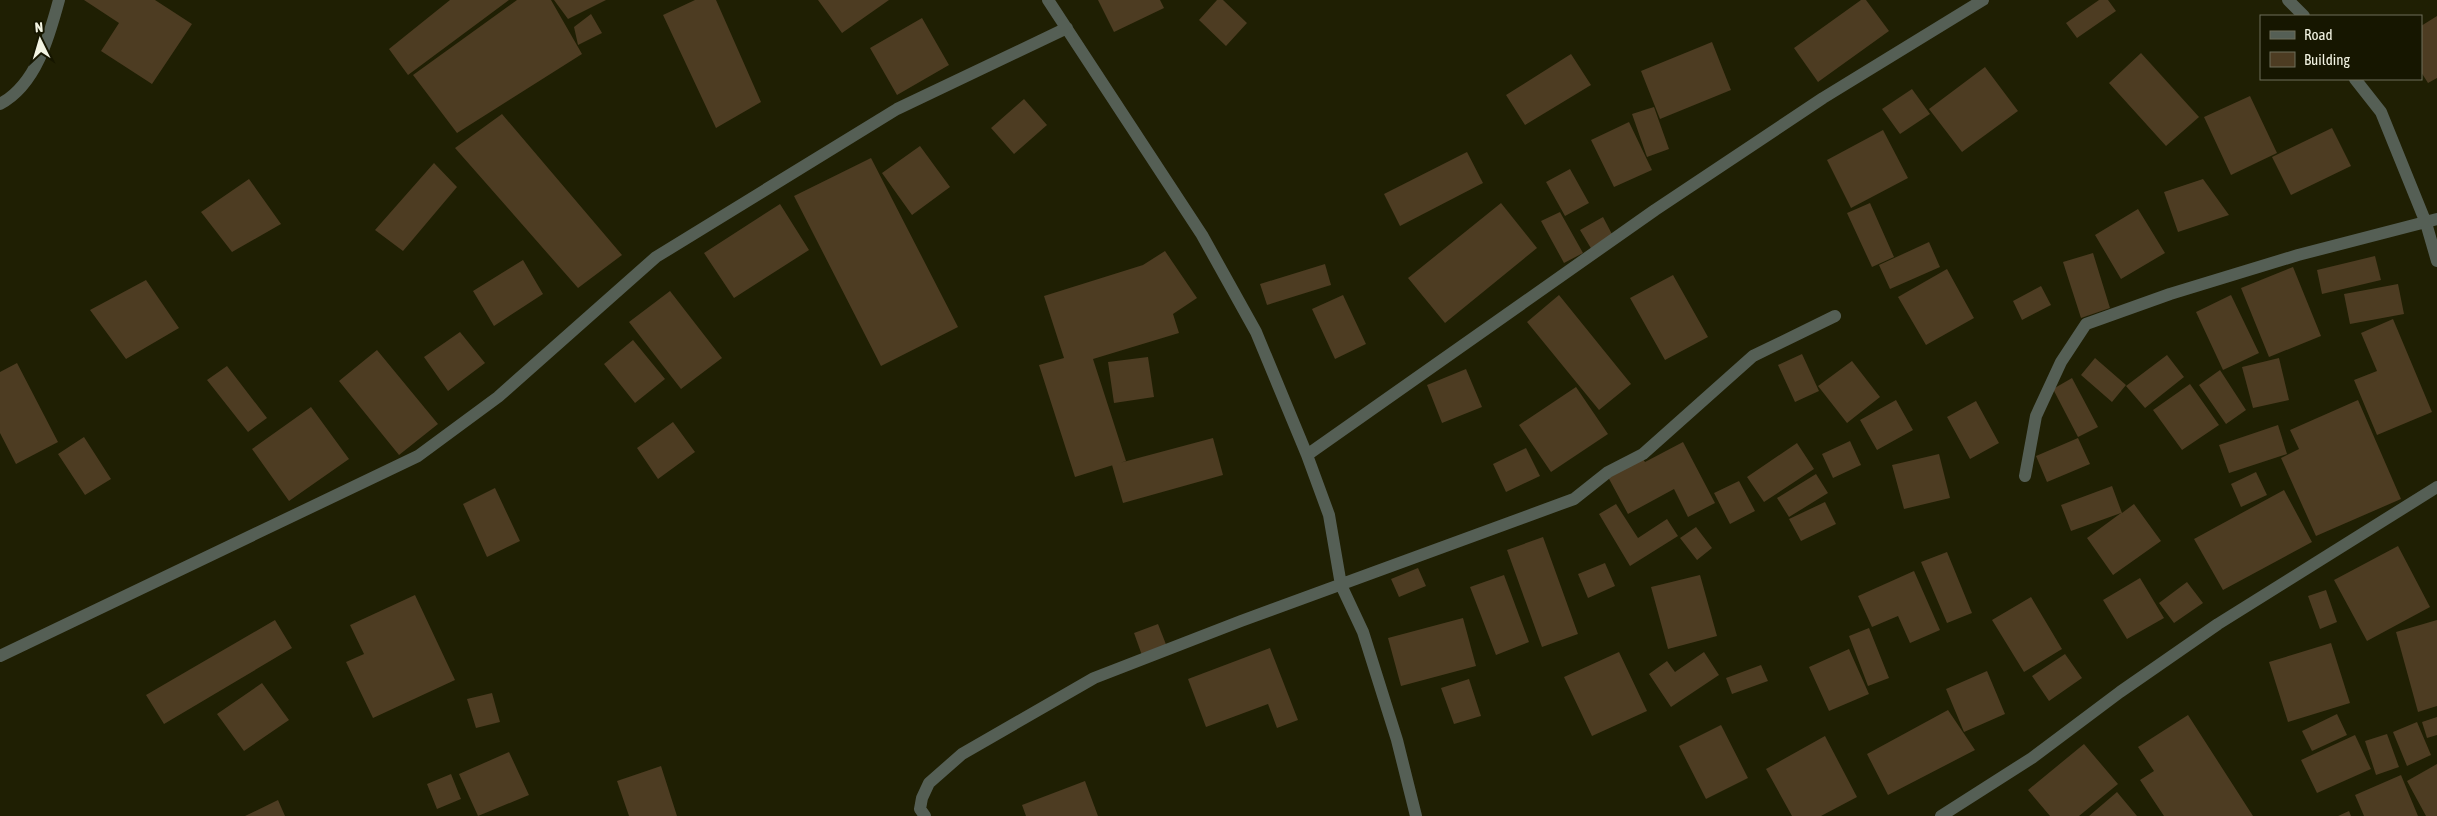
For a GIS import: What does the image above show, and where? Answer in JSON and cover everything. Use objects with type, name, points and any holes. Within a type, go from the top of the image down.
[{"type":"street","points":[[0,104],[9,99],[32,76],[59,0]]},
{"type":"street","points":[[1048,0],[1202,235],[1256,332],[1307,455],[1329,515],[1341,584],[1363,632],[1397,740],[1416,816]]},
{"type":"street","points":[[1307,455],[1655,210],[1823,98],[1983,0]]},
{"type":"street","points":[[2288,0],[2303,15]]},
{"type":"street","points":[[0,656],[418,456],[498,397],[656,257],[897,109],[1067,28]]},
{"type":"street","points":[[2356,80],[2381,112],[2432,221],[2437,260]]},
{"type":"street","points":[[2025,476],[2036,416],[2061,362],[2086,324],[2170,294],[2298,255],[2432,221]]},
{"type":"street","points":[[925,816],[920,809],[922,798],[929,783],[962,754],[1094,678],[1240,620],[1574,499],[1608,472],[1643,454],[1753,356],[1835,316]]},
{"type":"street","points":[[1941,816],[2032,758],[2120,692],[2218,624],[2437,488]]},
{"type":"building","points":[[84,0],[155,0],[192,24],[152,84],[101,51],[119,23]]},
{"type":"building","points":[[450,0],[509,0],[408,75],[389,49]]},
{"type":"building","points":[[517,0],[551,0],[582,54],[457,133],[413,75]]},
{"type":"building","points":[[554,0],[606,0],[568,19]]},
{"type":"building","points":[[695,0],[716,0],[761,102],[716,128],[663,15]]},
{"type":"building","points":[[818,0],[889,0],[842,33]]},
{"type":"building","points":[[1098,0],[1160,0],[1164,8],[1114,32]]},
{"type":"building","points":[[1217,0],[1223,0],[1247,23],[1226,46],[1199,20]]},
{"type":"building","points":[[1861,0],[1866,0],[1889,31],[1818,82],[1794,48]]},
{"type":"building","points":[[2099,0],[2108,0],[2116,11],[2077,38],[2066,23]]},
{"type":"building","points":[[591,14],[602,33],[578,45],[574,27]]},
{"type":"building","points":[[2437,16],[2437,78],[2428,83],[2422,74],[2422,25]]},
{"type":"building","points":[[922,18],[949,65],[897,95],[870,48]]},
{"type":"building","points":[[1712,42],[1731,90],[1660,119],[1641,71]]},
{"type":"building","points":[[2141,53],[2199,117],[2166,146],[2109,83]]},
{"type":"building","points":[[1571,54],[1591,85],[1525,125],[1506,95]]},
{"type":"building","points":[[1985,67],[2018,111],[1962,152],[1929,109]]},
{"type":"building","points":[[1912,89],[1930,114],[1900,134],[1882,109]]},
{"type":"building","points":[[2250,96],[2277,153],[2231,175],[2204,117]]},
{"type":"building","points":[[1024,99],[1047,125],[1014,154],[991,128]]},
{"type":"building","points":[[1654,107],[1669,149],[1647,157],[1632,114]]},
{"type":"building","points":[[502,114],[622,255],[578,288],[455,148]]},
{"type":"building","points":[[1629,122],[1652,170],[1614,187],[1591,140]]},
{"type":"building","points":[[2332,128],[2351,166],[2291,195],[2272,157]]},
{"type":"building","points":[[1883,130],[1908,178],[1851,208],[1827,160]]},
{"type":"building","points":[[920,146],[950,187],[912,215],[882,173]]},
{"type":"building","points":[[1467,152],[1483,183],[1400,226],[1384,194]]},
{"type":"building","points":[[871,158],[958,327],[881,366],[794,196]]},
{"type":"building","points":[[434,163],[457,187],[403,251],[375,230]]},
{"type":"building","points":[[1570,169],[1589,203],[1565,216],[1546,182]]},
{"type":"building","points":[[249,179],[281,224],[232,252],[201,212]]},
{"type":"building","points":[[2203,179],[2229,215],[2178,232],[2164,192]]},
{"type":"building","points":[[1501,203],[1537,248],[1445,323],[1408,278]]},
{"type":"building","points":[[1870,203],[1894,257],[1872,267],[1847,213]]},
{"type":"building","points":[[780,204],[809,250],[734,298],[704,253]]},
{"type":"building","points":[[2138,209],[2165,253],[2121,279],[2095,235]]},
{"type":"building","points":[[1560,212],[1583,253],[1564,263],[1541,221]]},
{"type":"building","points":[[1603,217],[1614,238],[1592,250],[1580,230]]},
{"type":"building","points":[[1929,242],[1940,267],[1890,289],[1879,265]]},
{"type":"building","points":[[1165,251],[1197,298],[1173,314],[1179,333],[1093,359],[1126,461],[1075,477],[1039,365],[1064,358],[1044,296],[1143,265]]},
{"type":"building","points":[[2093,253],[2110,308],[2081,318],[2063,262]]},
{"type":"building","points":[[2375,256],[2381,280],[2322,294],[2317,270]]},
{"type":"building","points":[[523,260],[543,294],[494,326],[473,291]]},
{"type":"building","points":[[1325,264],[1331,285],[1267,305],[1260,284]]},
{"type":"building","points":[[2293,267],[2321,336],[2269,357],[2241,288]]},
{"type":"building","points":[[1947,269],[1974,318],[1926,345],[1898,297]]},
{"type":"building","points":[[1673,275],[1708,337],[1665,360],[1630,298]]},
{"type":"building","points":[[146,280],[179,328],[126,359],[90,310]]},
{"type":"building","points":[[2398,284],[2404,314],[2350,324],[2344,294]]},
{"type":"building","points":[[2041,286],[2051,305],[2022,320],[2013,301]]},
{"type":"building","points":[[670,291],[722,358],[681,389],[629,322]]},
{"type":"building","points":[[1343,295],[1366,344],[1335,359],[1312,309]]},
{"type":"building","points":[[1559,295],[1631,384],[1599,410],[1527,322]]},
{"type":"building","points":[[2231,295],[2259,353],[2223,370],[2196,312]]},
{"type":"building","points":[[2393,319],[2432,412],[2377,435],[2354,380],[2377,371],[2361,333]]},
{"type":"building","points":[[460,332],[485,363],[448,391],[424,357]]},
{"type":"building","points":[[633,340],[665,379],[635,403],[604,364]]},
{"type":"building","points":[[377,350],[438,424],[399,455],[339,381]]},
{"type":"building","points":[[1802,354],[1819,391],[1795,402],[1778,365]]},
{"type":"building","points":[[2167,355],[2184,377],[2145,408],[2126,386]]},
{"type":"building","points":[[1148,357],[1154,397],[1114,403],[1108,362]]},
{"type":"building","points":[[2095,358],[2126,385],[2112,402],[2081,375]]},
{"type":"building","points":[[2279,358],[2289,400],[2253,408],[2242,367]]},
{"type":"building","points":[[1852,361],[1880,397],[1847,423],[1818,386]]},
{"type":"building","points":[[17,363],[58,442],[16,464],[0,433],[0,372]]},
{"type":"building","points":[[227,366],[267,418],[248,432],[207,380]]},
{"type":"building","points":[[1466,369],[1482,407],[1442,423],[1427,385]]},
{"type":"building","points":[[2220,370],[2246,410],[2226,424],[2199,385]]},
{"type":"building","points":[[2072,378],[2098,427],[2078,437],[2053,389]]},
{"type":"building","points":[[2190,384],[2219,425],[2182,450],[2153,410]]},
{"type":"building","points":[[1576,387],[1608,434],[1551,472],[1519,425]]},
{"type":"building","points":[[1896,400],[1913,430],[1877,450],[1860,420]]},
{"type":"building","points":[[2358,400],[2401,499],[2316,536],[2281,458],[2299,449],[2290,430]]},
{"type":"building","points":[[1976,401],[1999,443],[1970,459],[1947,417]]},
{"type":"building","points":[[311,407],[349,459],[289,501],[252,449]]},
{"type":"building","points":[[673,422],[695,452],[658,479],[637,448]]},
{"type":"building","points":[[2278,425],[2287,454],[2229,473],[2219,445]]},
{"type":"building","points":[[84,437],[111,479],[85,495],[58,454]]},
{"type":"building","points":[[1213,438],[1223,475],[1123,503],[1112,465]]},
{"type":"building","points":[[2078,438],[2090,464],[2047,482],[2036,456]]},
{"type":"building","points":[[1850,441],[1861,465],[1833,478],[1822,454]]},
{"type":"building","points":[[1683,442],[1715,503],[1688,517],[1674,489],[1628,514],[1608,477],[1643,459],[1645,462]]},
{"type":"building","points":[[1797,443],[1814,469],[1764,502],[1747,477]]},
{"type":"building","points":[[1526,448],[1540,476],[1506,492],[1493,464]]},
{"type":"building","points":[[1939,454],[1950,498],[1904,509],[1892,465]]},
{"type":"building","points":[[2256,472],[2267,495],[2241,507],[2231,484]]},
{"type":"building","points":[[1816,474],[1828,493],[1789,517],[1777,498]]},
{"type":"building","points":[[1739,481],[1755,511],[1730,524],[1714,493]]},
{"type":"building","points":[[2112,486],[2122,513],[2134,504],[2161,541],[2113,575],[2087,538],[2121,513],[2071,531],[2061,505]]},
{"type":"building","points":[[495,488],[520,541],[487,557],[463,504]]},
{"type":"building","points":[[2284,490],[2312,542],[2223,590],[2194,539]]},
{"type":"building","points":[[1825,502],[1836,524],[1801,541],[1789,519]]},
{"type":"building","points":[[1616,504],[1638,538],[1667,519],[1678,536],[1630,566],[1599,514]]},
{"type":"building","points":[[1696,527],[1712,548],[1697,560],[1680,538]]},
{"type":"building","points":[[1543,537],[1578,634],[1542,647],[1507,550]]},
{"type":"building","points":[[2398,546],[2430,607],[2367,641],[2334,580]]},
{"type":"building","points":[[1947,552],[1972,613],[1947,623],[1921,562]]},
{"type":"building","points":[[1605,563],[1615,586],[1588,598],[1578,574]]},
{"type":"building","points":[[1418,568],[1426,586],[1399,597],[1391,579]]},
{"type":"building","points":[[1914,571],[1940,630],[1910,643],[1898,616],[1872,627],[1858,596]]},
{"type":"building","points":[[1504,575],[1529,642],[1496,655],[1470,587]]},
{"type":"building","points":[[1700,575],[1717,636],[1668,649],[1651,587]]},
{"type":"building","points":[[2140,578],[2164,618],[2127,639],[2103,600]]},
{"type":"building","points":[[2187,582],[2203,603],[2174,623],[2159,603]]},
{"type":"building","points":[[2326,590],[2337,622],[2320,629],[2308,596]]},
{"type":"building","points":[[415,595],[455,680],[373,718],[346,662],[364,654],[350,625]]},
{"type":"building","points":[[2031,597],[2062,649],[2024,672],[1992,620]]},
{"type":"building","points":[[1463,618],[1476,666],[1401,686],[1388,638]]},
{"type":"building","points":[[275,620],[292,648],[164,724],[146,695]]},
{"type":"building","points":[[2437,620],[2437,706],[2418,712],[2396,632]]},
{"type":"building","points":[[1158,624],[1169,652],[1144,661],[1134,633]]},
{"type":"building","points":[[1869,628],[1889,678],[1868,686],[1849,636]]},
{"type":"building","points":[[2331,643],[2350,703],[2288,722],[2269,662]]},
{"type":"building","points":[[1270,648],[1298,720],[1277,728],[1268,704],[1206,727],[1188,679]]},
{"type":"building","points":[[1849,649],[1869,694],[1829,711],[1809,667]]},
{"type":"building","points":[[1619,652],[1647,711],[1592,736],[1564,677]]},
{"type":"building","points":[[1704,652],[1719,675],[1671,707],[1649,674],[1667,661],[1675,672]]},
{"type":"building","points":[[2065,654],[2082,678],[2049,701],[2032,676]]},
{"type":"building","points":[[1761,665],[1768,681],[1732,694],[1726,678]]},
{"type":"building","points":[[1987,671],[2005,714],[1964,732],[1946,689]]},
{"type":"building","points":[[1469,679],[1481,716],[1454,724],[1441,688]]},
{"type":"building","points":[[262,683],[289,720],[244,751],[217,714]]},
{"type":"building","points":[[492,693],[500,722],[476,728],[467,699]]},
{"type":"building","points":[[1948,710],[1975,750],[1888,795],[1867,754]]},
{"type":"building","points":[[2337,714],[2347,735],[2312,751],[2302,731]]},
{"type":"building","points":[[2188,715],[2253,816],[2164,816],[2140,780],[2154,771],[2138,747]]},
{"type":"building","points":[[2437,717],[2437,735],[2427,738],[2422,722]]},
{"type":"building","points":[[2417,722],[2431,755],[2407,766],[2393,732]]},
{"type":"building","points":[[1721,725],[1748,778],[1706,799],[1679,746]]},
{"type":"building","points":[[2387,734],[2399,767],[2376,775],[2365,741]]},
{"type":"building","points":[[2355,735],[2371,769],[2317,793],[2301,760]]},
{"type":"building","points":[[1825,736],[1857,797],[1821,816],[1792,816],[1766,769]]},
{"type":"building","points":[[2084,744],[2118,784],[2079,816],[2050,816],[2028,790]]},
{"type":"building","points":[[509,752],[529,795],[478,816],[459,774]]},
{"type":"building","points":[[2437,764],[2437,816],[2426,816],[2407,781]]},
{"type":"building","points":[[661,766],[677,816],[629,816],[617,781]]},
{"type":"building","points":[[451,774],[461,799],[437,809],[427,784]]},
{"type":"building","points":[[2401,775],[2418,816],[2364,816],[2355,795]]},
{"type":"building","points":[[1085,781],[1098,816],[1026,816],[1022,805]]},
{"type":"building","points":[[2117,792],[2137,816],[2089,816]]},
{"type":"building","points":[[278,800],[285,816],[245,816]]},
{"type":"building","points":[[2349,811],[2351,816],[2338,816]]}]
